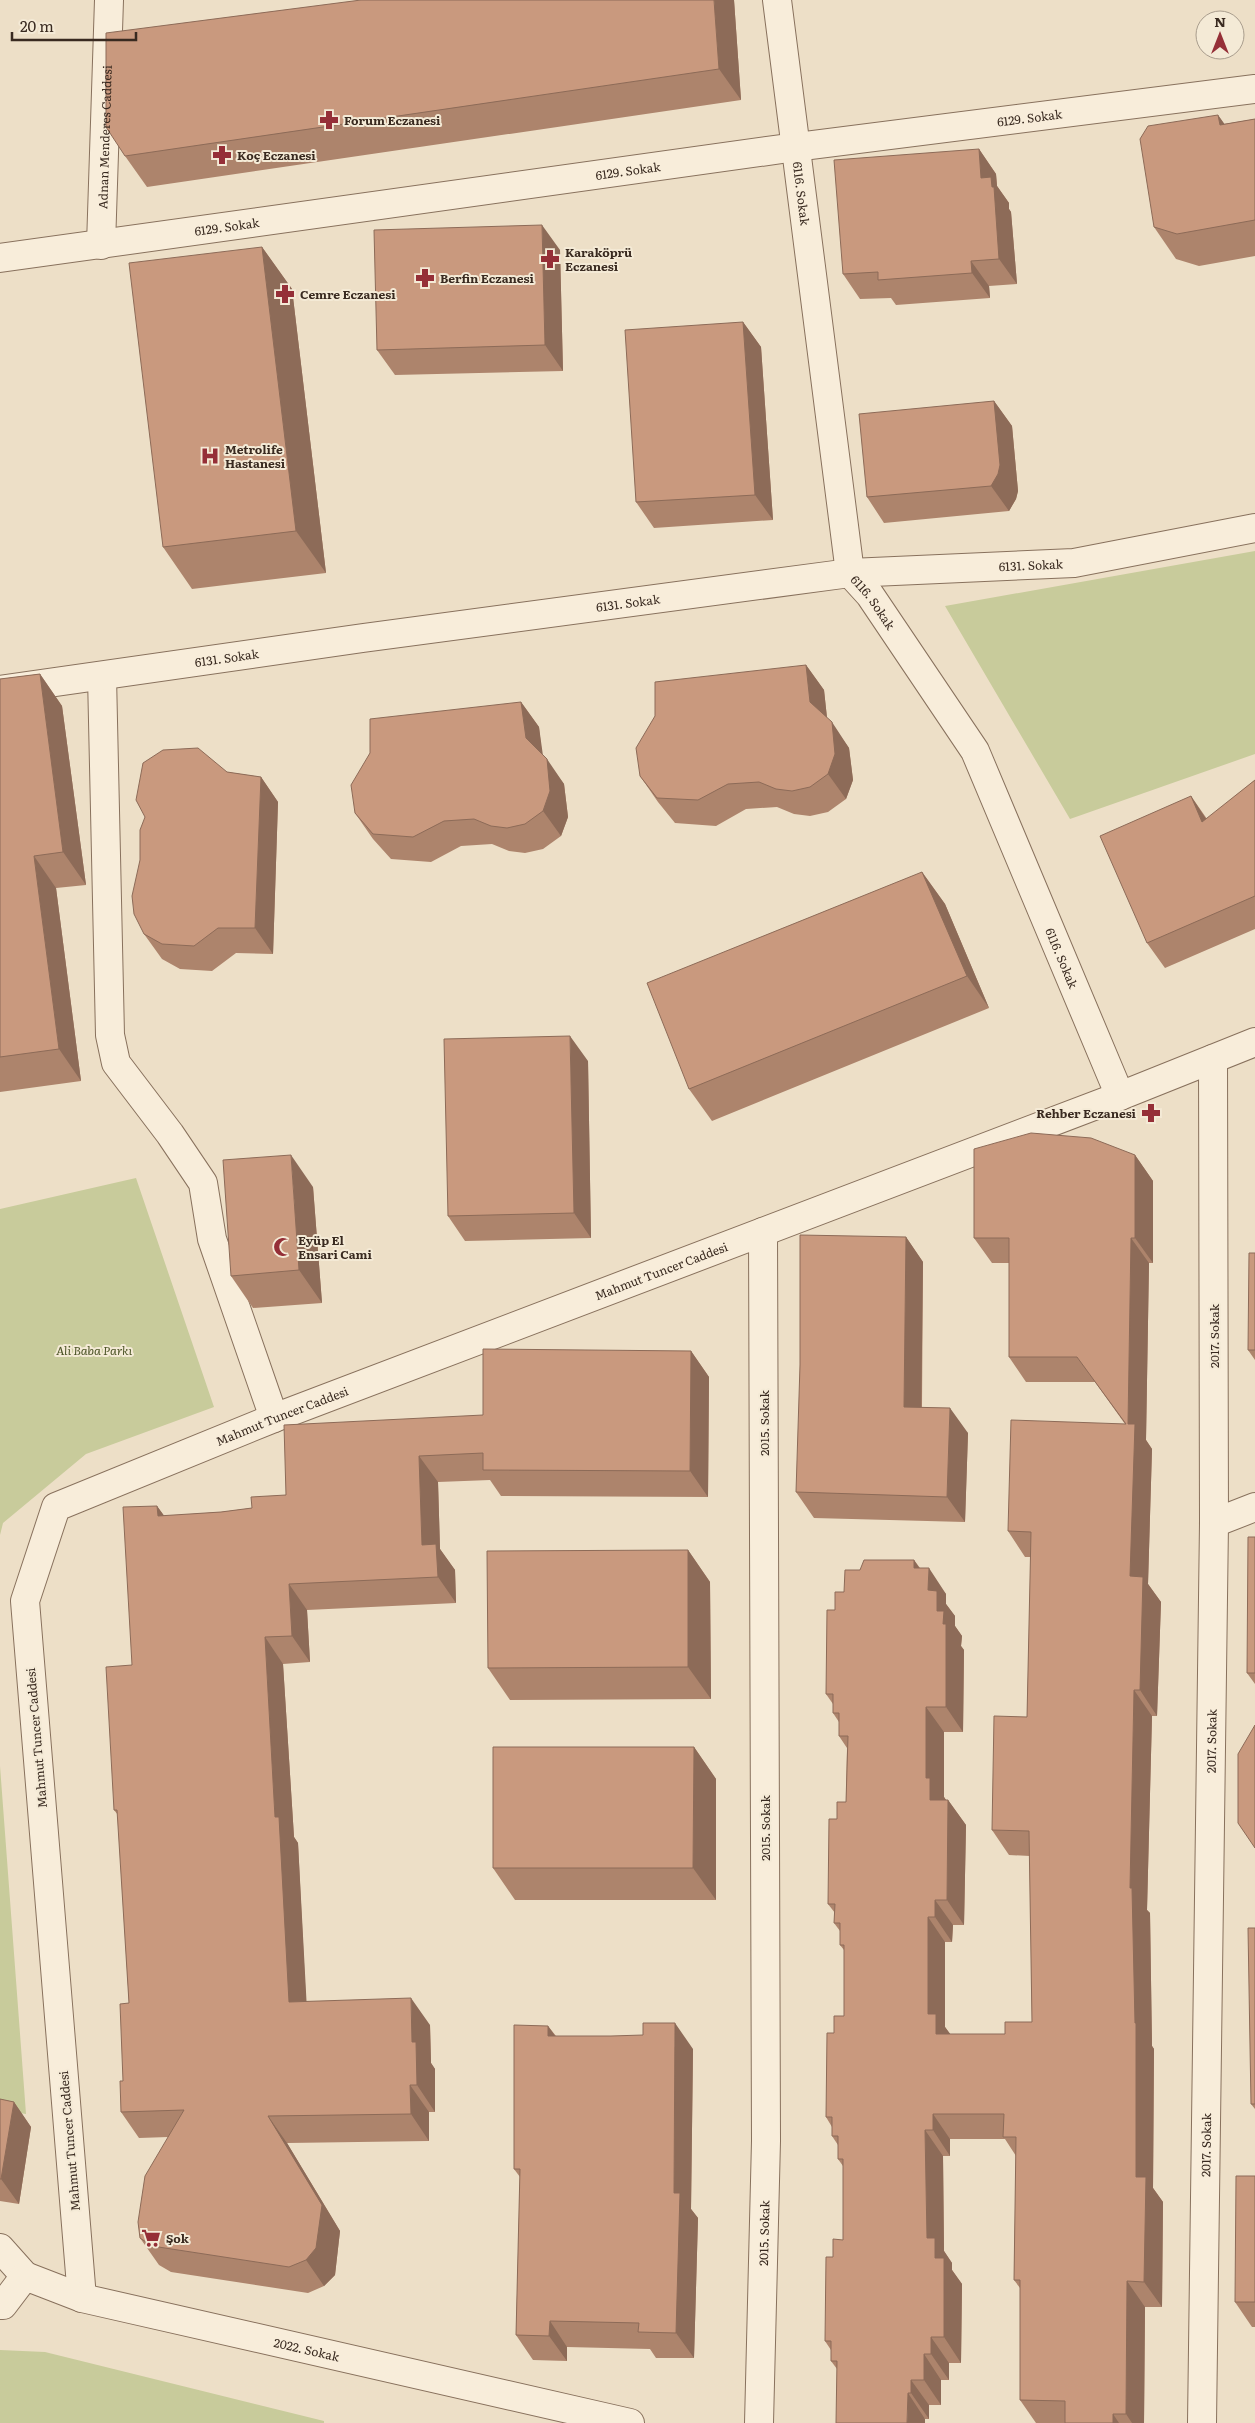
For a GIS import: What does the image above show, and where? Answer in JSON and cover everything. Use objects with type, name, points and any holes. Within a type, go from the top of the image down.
[{"type":"street","name":"Adnan Menderes Caddesi","points":[[101,244],[108,0]]},
{"type":"street","name":"6116. Sokak","points":[[777,0],[850,573],[870,595],[976,751],[1120,1096]]},
{"type":"street","name":"6129. Sokak","points":[[0,258],[796,147],[1255,89]]},
{"type":"street","name":"6131. Sokak","points":[[0,690],[850,573],[1074,563],[1255,528]]},
{"type":"street","points":[[102,676],[110,1035],[116,1063],[170,1134],[203,1183],[212,1239],[274,1418]]},
{"type":"street","name":"Mahmut Tuncer Caddesi","points":[[82,2298],[25,1601],[56,1507],[274,1418],[1120,1096],[1255,1042]]},
{"type":"street","name":"2017. Sokak","points":[[1202,2423],[1214,1523],[1213,1059]]},
{"type":"street","name":"2015. Sokak","points":[[759,2423],[766,2140],[763,1232]]},
{"type":"street","points":[[1214,1523],[1255,1507]]},
{"type":"street","points":[[0,2248],[25,2276],[3,2305],[0,2305]]},
{"type":"street","name":"2022. Sokak","points":[[25,2276],[82,2298],[630,2423]]},
{"type":"green space","points":[[1255,551],[1255,754],[1070,819],[945,606]]},
{"type":"green space","name":"Ali Baba Parkı","points":[[136,1178],[214,1407],[86,1454],[3,1523],[0,1535],[0,1209]]},
{"type":"green space","points":[[0,1766],[26,2114],[0,2110]]},
{"type":"green space","points":[[0,2350],[45,2352],[324,2421],[324,2423],[0,2423]]},
{"type":"building","points":[[361,0],[714,0],[719,69],[125,156],[106,127],[106,33]]},
{"type":"building","points":[[1218,115],[1220,125],[1255,119],[1255,220],[1177,234],[1154,227],[1140,139],[1148,126]]},
{"type":"building","points":[[979,149],[981,178],[991,177],[992,187],[994,187],[999,259],[971,261],[972,273],[878,280],[878,272],[843,274],[834,160]]},
{"type":"building","points":[[542,225],[545,345],[377,350],[374,230]]},
{"type":"building","points":[[262,247],[296,531],[163,547],[129,263]]},
{"type":"building","points":[[743,322],[755,495],[636,502],[625,330]]},
{"type":"building","points":[[994,401],[1000,465],[998,474],[991,486],[867,497],[859,414]]},
{"type":"building","points":[[806,665],[810,702],[832,722],[835,754],[828,774],[810,787],[792,791],[776,789],[759,782],[728,784],[698,800],[657,798],[640,776],[636,748],[655,716],[655,682]]},
{"type":"building","points":[[40,674],[63,852],[34,856],[59,1049],[0,1057],[0,679]]},
{"type":"building","points":[[521,702],[526,738],[547,759],[550,791],[543,811],[525,824],[507,828],[491,826],[474,819],[444,821],[413,837],[373,834],[355,813],[351,785],[370,753],[370,719]]},
{"type":"building","points":[[198,748],[227,772],[261,777],[255,928],[218,928],[194,946],[162,944],[144,934],[134,914],[132,896],[140,860],[140,830],[145,817],[136,800],[143,763],[163,750]]},
{"type":"building","points":[[1255,780],[1255,896],[1147,943],[1100,836],[1191,796],[1202,822]]},
{"type":"building","points":[[922,872],[967,976],[689,1089],[647,983]]},
{"type":"building","points":[[570,1036],[574,1213],[448,1216],[444,1039]]},
{"type":"building","points":[[1031,1133],[1091,1138],[1135,1155],[1135,1238],[1131,1238],[1128,1424],[1135,1424],[1130,1576],[1143,1577],[1140,1690],[1134,1690],[1130,1888],[1132,1888],[1136,2023],[1136,2177],[1146,2177],[1144,2282],[1127,2281],[1126,2414],[1113,2414],[1113,2423],[1065,2423],[1065,2401],[1020,2400],[1020,2280],[1014,2280],[1016,2137],[1003,2137],[1004,2114],[933,2114],[933,2130],[925,2130],[927,2238],[935,2238],[935,2258],[944,2258],[944,2337],[931,2337],[931,2354],[924,2354],[924,2380],[911,2380],[911,2393],[908,2393],[907,2423],[836,2423],[837,2361],[831,2361],[831,2341],[825,2341],[826,2257],[833,2257],[833,2239],[843,2240],[843,2159],[838,2159],[838,2136],[832,2136],[832,2117],[826,2117],[827,2033],[834,2033],[834,2016],[844,2016],[844,1945],[840,1945],[840,1923],[834,1923],[835,1904],[828,1904],[829,1819],[837,1819],[837,1802],[846,1802],[848,1736],[839,1736],[839,1713],[833,1713],[833,1694],[826,1694],[827,1610],[835,1610],[835,1592],[844,1592],[845,1570],[860,1570],[864,1560],[914,1560],[914,1568],[929,1568],[928,1590],[937,1591],[937,1611],[944,1611],[943,1624],[946,1624],[946,1707],[926,1707],[926,1778],[930,1778],[930,1800],[948,1800],[947,1900],[935,1900],[935,1917],[928,1917],[928,2014],[936,2014],[936,2034],[1005,2034],[1005,2022],[1032,2022],[1029,1831],[992,1830],[994,1716],[1027,1717],[1031,1532],[1008,1531],[1011,1420],[1126,1424],[1077,1357],[1009,1357],[1009,1238],[974,1238],[974,1149]]},
{"type":"building","points":[[291,1155],[299,1270],[231,1276],[223,1160]]},
{"type":"building","points":[[800,1235],[906,1237],[904,1407],[950,1408],[947,1497],[796,1492],[800,1365]]},
{"type":"building","points":[[1249,1253],[1255,1253],[1255,1350],[1248,1350]]},
{"type":"building","points":[[483,1349],[691,1351],[690,1471],[483,1470],[483,1453],[419,1456],[422,1545],[436,1544],[438,1577],[289,1584],[292,1636],[265,1637],[275,1817],[279,1817],[289,2002],[411,1998],[412,2042],[416,2042],[417,2085],[410,2085],[411,2114],[268,2116],[322,2205],[316,2248],[306,2260],[289,2267],[152,2246],[140,2238],[138,2222],[145,2176],[184,2110],[121,2112],[120,2081],[123,2081],[120,2004],[129,2003],[117,1810],[114,1810],[106,1667],[132,1665],[123,1507],[157,1506],[158,1516],[221,1512],[252,1508],[251,1497],[286,1495],[284,1425],[483,1415]]},
{"type":"building","points":[[1248,1537],[1255,1537],[1255,1673],[1247,1673]]},
{"type":"building","points":[[688,1550],[688,1667],[488,1668],[487,1551]]},
{"type":"building","points":[[1255,1725],[1255,1848],[1238,1823],[1238,1754]]},
{"type":"building","points":[[493,1747],[694,1747],[693,1868],[493,1868]]},
{"type":"building","points":[[1248,1928],[1255,1928],[1255,2104],[1251,2104]]},
{"type":"building","points":[[643,2023],[675,2023],[674,2193],[680,2193],[676,2333],[638,2332],[639,2323],[550,2321],[549,2336],[516,2335],[520,2169],[514,2169],[514,2025],[548,2026],[548,2036],[611,2036],[643,2035]]},
{"type":"building","points":[[0,2099],[14,2102],[1,2179],[0,2179]]},
{"type":"building","points":[[1236,2176],[1255,2176],[1255,2302],[1235,2302]]},
{"type":"place","name":"Forum Eczanesi","points":[[329,120]]},
{"type":"place","name":"Koç Eczanesi","points":[[222,155]]},
{"type":"place","name":"Karaköprü Eczanesi","points":[[550,259]]},
{"type":"place","name":"Berfin Eczanesi","points":[[425,278]]},
{"type":"place","name":"Cemre Eczanesi","points":[[285,294]]},
{"type":"place","name":"Metrolife Hastanesi","points":[[210,456]]},
{"type":"place","name":"Rehber Eczanesi","points":[[1151,1113]]},
{"type":"place","name":"Eyüp El Ensari Cami","points":[[283,1247]]},
{"type":"place","name":"Şok","points":[[151,2238]]}]
